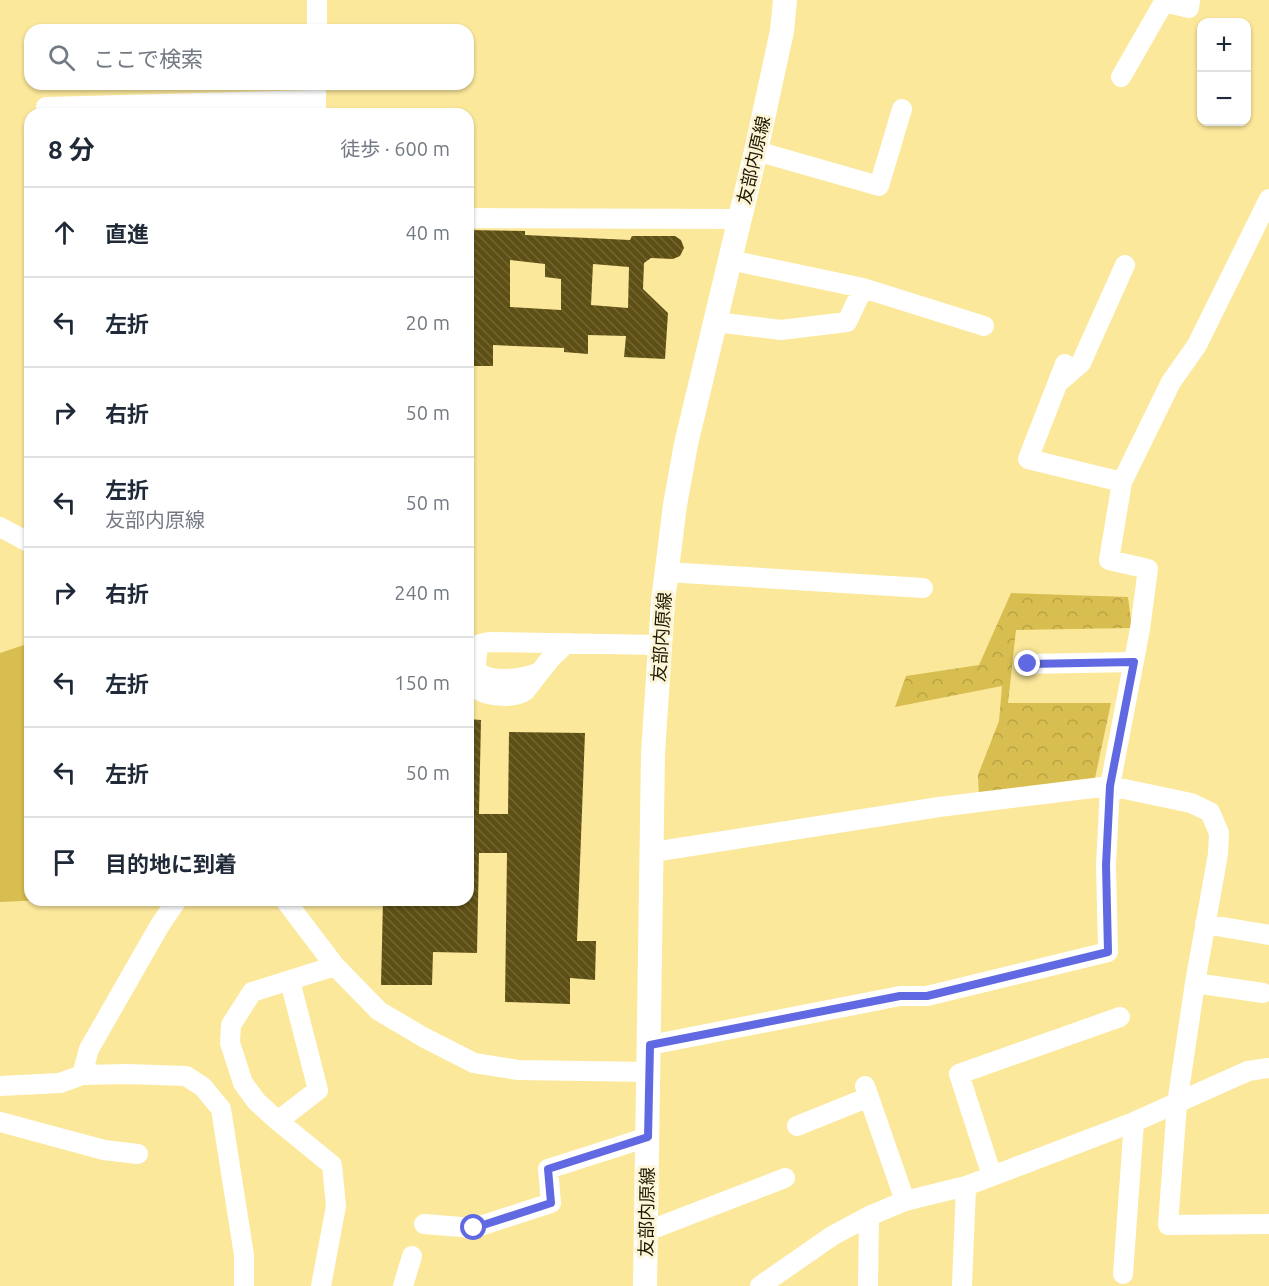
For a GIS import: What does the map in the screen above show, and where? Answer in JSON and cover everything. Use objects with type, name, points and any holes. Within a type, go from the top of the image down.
[{"type":"main road","name":"友部内原線","points":[[645,1286],[653,753],[666,572],[686,444],[756,151],[782,31],[785,0]]},
{"type":"street","points":[[317,0],[317,24]]},
{"type":"street","points":[[1121,77],[1164,2],[1189,8],[1190,0]]},
{"type":"street","points":[[46,107],[316,99]]},
{"type":"street","points":[[756,151],[879,186],[902,109]]},
{"type":"street","points":[[650,1045],[900,996],[927,996],[1108,952],[1106,865],[1110,786],[1134,662],[1148,569],[1109,560],[1122,482],[1171,382],[1197,345],[1269,199]]},
{"type":"street","points":[[474,218],[740,219]]},
{"type":"street","points":[[730,260],[863,288],[984,326]]},
{"type":"street","points":[[1057,384],[1081,363],[1125,265]]},
{"type":"street","points":[[715,322],[781,330],[847,322],[863,288]]},
{"type":"street","points":[[1065,364],[1028,459],[1122,482]]},
{"type":"street","points":[[0,527],[24,540]]},
{"type":"street","points":[[666,572],[923,588]]},
{"type":"street","points":[[567,643],[540,672],[519,678],[486,677],[477,671],[477,650],[480,644],[484,643],[567,643],[659,645]]},
{"type":"street","points":[[1028,664],[1134,662]]},
{"type":"street","points":[[653,852],[939,807],[1110,786],[1191,803],[1210,812],[1219,833],[1218,854],[1176,1104],[1168,1225],[1269,1224]]},
{"type":"street","points":[[82,1075],[89,1049],[173,906]]},
{"type":"street","points":[[290,906],[335,966],[379,1011],[474,1063],[518,1070],[650,1072]]},
{"type":"street","points":[[1205,924],[1269,935]]},
{"type":"street","points":[[321,1286],[336,1206],[332,1165],[278,1122],[257,1102],[243,1083],[230,1043],[231,1025],[252,992],[335,966]]},
{"type":"street","points":[[278,1122],[318,1090],[290,981]]},
{"type":"street","points":[[1195,983],[1263,993]]},
{"type":"street","points":[[992,1176],[959,1074],[1120,1017]]},
{"type":"street","points":[[760,1286],[832,1236],[868,1216],[905,1201],[966,1186],[1134,1122],[1248,1071],[1269,1068]]},
{"type":"street","points":[[0,1086],[60,1083],[82,1075],[127,1074],[186,1076],[203,1087],[221,1109],[244,1255],[244,1286]]},
{"type":"street","points":[[797,1126],[867,1092],[905,1201]]},
{"type":"street","points":[[221,1109],[257,1102]]},
{"type":"street","points":[[0,1122],[104,1150],[138,1154]]},
{"type":"street","points":[[1123,1274],[1134,1122]]},
{"type":"street","points":[[424,1224],[474,1228],[551,1203],[548,1169],[648,1137]]},
{"type":"street","points":[[645,1232],[785,1178]]},
{"type":"street","points":[[962,1286],[966,1186]]},
{"type":"street","points":[[868,1216],[868,1286]]},
{"type":"street","points":[[403,1286],[412,1256]]},
{"type":"green space","points":[[1011,593],[1128,597],[1132,628],[1016,630],[1008,703],[1111,703],[1094,783],[979,799],[978,775],[999,721],[1002,686],[895,707],[906,676],[979,665]]},
{"type":"green space","points":[[24,645],[24,901],[0,902],[0,653]]},
{"type":"building","points":[[474,230],[525,231],[525,235],[630,240],[632,236],[675,236],[681,240],[684,248],[680,256],[673,259],[651,258],[644,263],[643,289],[668,313],[665,359],[624,357],[626,336],[588,335],[588,354],[564,352],[564,348],[493,345],[493,366],[474,366]],"holes":[[[510,260],[545,264],[545,277],[561,279],[561,310],[510,307]],[[593,264],[629,267],[628,308],[591,305]]]},
{"type":"building","points":[[474,719],[481,720],[479,814],[508,814],[509,732],[585,733],[577,941],[596,941],[595,980],[570,978],[570,1004],[505,1002],[507,853],[479,853],[477,953],[433,952],[432,985],[381,985],[383,906],[474,906]]},
{"type":"route","points":[[474,1228],[551,1203],[548,1169],[648,1137],[650,1045],[900,996],[927,996],[1108,952],[1106,865],[1110,786],[1134,662],[1028,664]]}]
